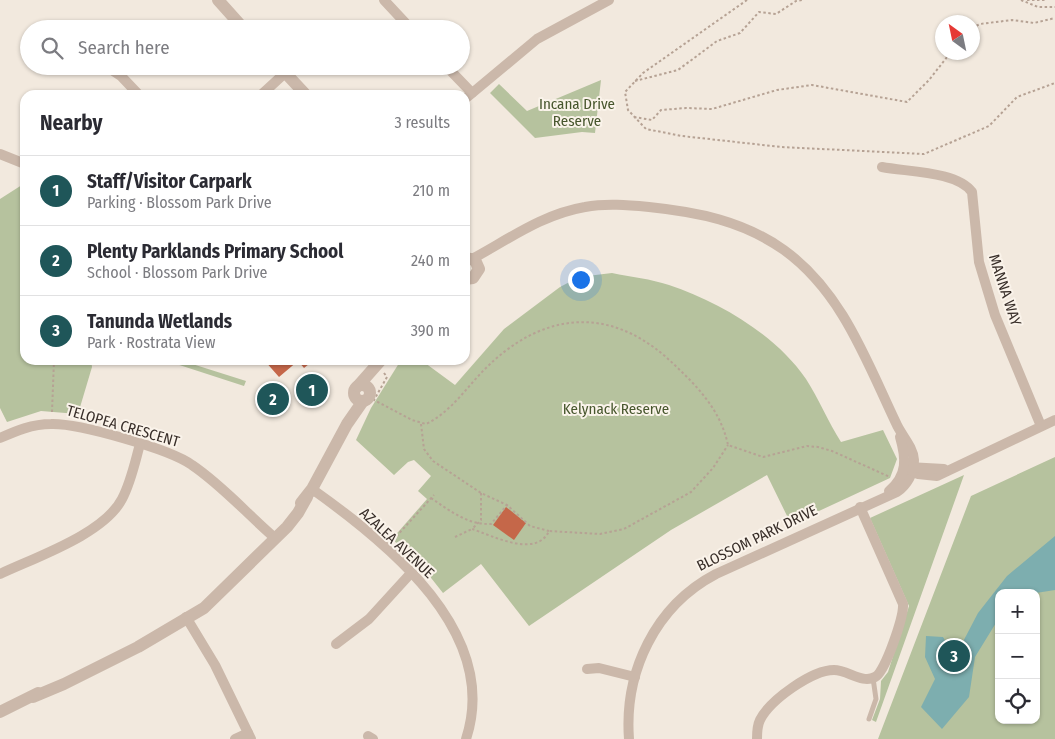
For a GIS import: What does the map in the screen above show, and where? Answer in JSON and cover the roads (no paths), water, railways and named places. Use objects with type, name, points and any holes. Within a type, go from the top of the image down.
[{"type":"street","points":[[218,0],[236,20]]},
{"type":"street","points":[[384,0],[403,20]]},
{"type":"street","points":[[470,94],[537,39],[609,0]]},
{"type":"street","points":[[119,75],[134,90]]},
{"type":"street","points":[[265,90],[277,75]]},
{"type":"street","points":[[288,75],[301,90]]},
{"type":"street","points":[[453,75],[464,90]]},
{"type":"street","points":[[0,154],[20,162]]},
{"type":"street","name":"MANNA WAY","points":[[882,167],[948,177],[961,181],[972,192],[975,200],[979,262],[998,322],[1041,426]]},
{"type":"street","points":[[470,259],[548,217],[585,206],[604,205],[696,213],[718,218],[745,228],[769,241],[797,260],[826,290],[853,333],[897,426],[910,468],[932,476],[942,474],[952,467],[1055,420]]},
{"type":"street","points":[[470,261],[478,272],[470,278]]},
{"type":"street","points":[[0,712],[64,684],[96,666],[138,647],[185,618],[200,604],[224,588],[277,535],[288,518],[309,493],[347,424],[361,393],[380,367]]},
{"type":"street","name":"TELOPEA CRESCENT","points":[[0,438],[29,426],[58,424],[164,451],[191,464],[277,535]]},
{"type":"street","points":[[0,574],[85,534],[109,516],[117,508],[126,491],[140,444]]},
{"type":"street","name":"BLOSSOM PARK DRIVE","points":[[883,497],[910,468]]},
{"type":"street","name":"BLOSSOM PARK DRIVE","points":[[629,739],[628,713],[635,677],[645,648],[659,623],[690,590],[716,574],[902,488],[910,468]]},
{"type":"street","name":"AZALEA AVENUE","points":[[309,493],[338,510],[366,531],[412,573],[450,623],[466,652],[472,677],[473,698],[466,739]]},
{"type":"street","points":[[757,739],[758,725],[763,716],[785,693],[797,685],[825,672],[834,670],[866,679],[873,678],[884,668],[904,606],[860,507]]},
{"type":"street","points":[[336,644],[369,619],[412,573]]},
{"type":"street","points":[[185,618],[220,675],[249,736],[236,739]]},
{"type":"street","points":[[587,668],[599,668],[635,677]]},
{"type":"lane","points":[[869,719],[876,699],[873,678]]},
{"type":"water","points":[[1055,536],[1055,590],[1040,592],[1040,589],[997,589],[1007,576]]},
{"type":"water","points":[[995,591],[995,624],[975,657],[969,697],[942,729],[921,707],[935,679],[925,657],[926,636],[943,637],[955,657],[978,613]]},
{"type":"place","name":"Staff/Visitor Carpark","points":[[312,390]]},
{"type":"place","name":"Plenty Parklands Primary School","points":[[273,399]]},
{"type":"place","name":"Tanunda Wetlands","points":[[954,656]]},
{"type":"park label","name":"Incana Drive Reserve","points":[[577,112]]},
{"type":"park label","name":"Kelynack Reserve","points":[[616,409]]}]
